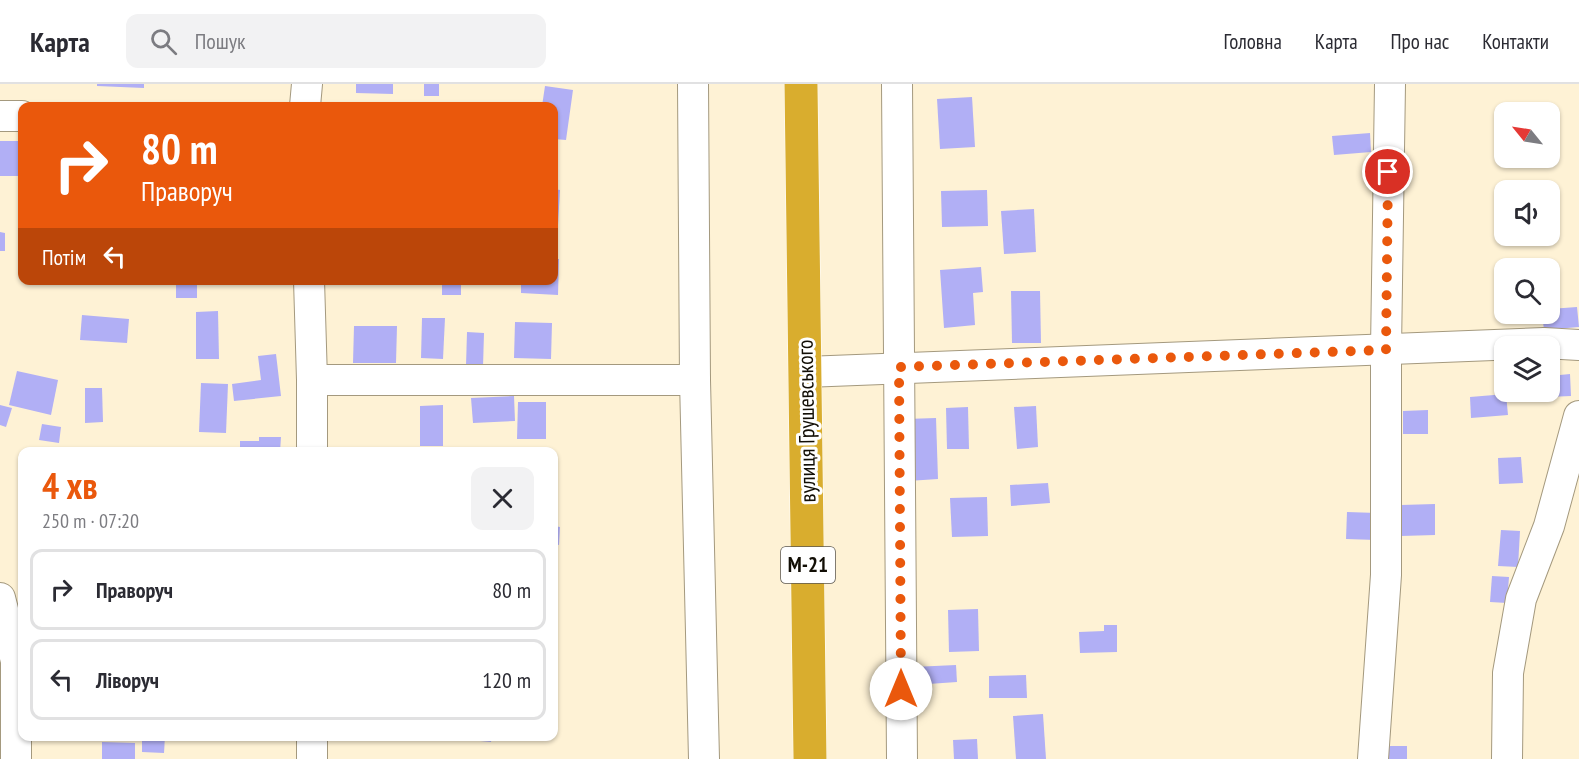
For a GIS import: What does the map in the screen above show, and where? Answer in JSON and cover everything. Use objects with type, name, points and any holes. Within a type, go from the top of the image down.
[{"type":"highway","name":"вулиця Грушевського","points":[[801,84],[810,759]]},
{"type":"street","points":[[306,102],[307,84]]},
{"type":"street","points":[[693,84],[695,380],[704,759]]},
{"type":"street","points":[[897,84],[902,759]]},
{"type":"street","points":[[1373,759],[1386,575],[1386,350],[1390,84]]},
{"type":"street","points":[[0,116],[18,116]]},
{"type":"street","points":[[309,285],[312,447]]},
{"type":"street","points":[[805,372],[1544,343],[1579,345]]},
{"type":"street","points":[[312,380],[695,380]]},
{"type":"street","points":[[1507,759],[1508,673],[1521,599],[1549,526],[1579,416]]},
{"type":"street","points":[[0,598],[16,661],[16,759]]},
{"type":"street","points":[[312,741],[312,759]]},
{"type":"building","points":[[97,84],[144,84],[144,88],[97,86]]},
{"type":"building","points":[[356,84],[393,84],[393,94],[356,93]]},
{"type":"building","points":[[424,84],[439,84],[439,96],[424,96]]},
{"type":"building","points":[[545,86],[573,90],[566,140],[558,139],[558,102],[543,102]]},
{"type":"building","points":[[972,97],[975,147],[940,149],[937,99]]},
{"type":"building","points":[[1370,133],[1371,152],[1334,155],[1332,136]]},
{"type":"building","points":[[0,141],[18,141],[18,176],[0,176]]},
{"type":"building","points":[[558,190],[560,190],[558,225]]},
{"type":"building","points":[[987,190],[988,226],[942,227],[941,191]]},
{"type":"building","points":[[1034,209],[1036,252],[1004,254],[1001,211]]},
{"type":"building","points":[[0,232],[5,233],[5,251],[0,251]]},
{"type":"building","points":[[559,259],[558,295],[521,293],[521,285],[558,285]]},
{"type":"building","points":[[981,267],[983,292],[973,293],[975,325],[944,328],[940,270]]},
{"type":"building","points":[[176,285],[197,285],[197,298],[176,298]]},
{"type":"building","points":[[442,285],[461,285],[461,295],[442,295]]},
{"type":"building","points":[[1011,291],[1040,291],[1041,343],[1012,343]]},
{"type":"building","points":[[1577,307],[1579,327],[1544,330],[1543,324],[1560,324],[1560,308]]},
{"type":"building","points":[[218,311],[219,359],[196,359],[196,312]]},
{"type":"building","points":[[82,315],[129,319],[127,343],[80,340]]},
{"type":"building","points":[[422,318],[445,318],[443,359],[421,358]]},
{"type":"building","points":[[515,322],[552,323],[551,359],[514,358]]},
{"type":"building","points":[[354,326],[397,326],[396,363],[353,363]]},
{"type":"building","points":[[467,332],[484,333],[483,367],[466,366]]},
{"type":"building","points":[[276,354],[281,396],[234,401],[232,384],[261,380],[258,356]]},
{"type":"building","points":[[17,371],[58,380],[51,415],[9,405]]},
{"type":"building","points":[[1570,374],[1571,396],[1560,396],[1560,375]]},
{"type":"building","points":[[201,383],[228,384],[226,433],[199,432]]},
{"type":"building","points":[[85,388],[102,388],[103,422],[85,423]]},
{"type":"building","points":[[1494,395],[1494,402],[1507,402],[1508,415],[1471,418],[1470,397]]},
{"type":"building","points":[[514,396],[515,421],[473,423],[471,398]]},
{"type":"building","points":[[518,402],[546,402],[546,439],[517,439]]},
{"type":"building","points":[[0,405],[12,408],[6,427],[0,425]]},
{"type":"building","points":[[443,405],[443,446],[420,446],[420,406]]},
{"type":"building","points":[[1036,406],[1038,447],[1017,449],[1014,407]]},
{"type":"building","points":[[968,407],[969,449],[947,449],[946,408]]},
{"type":"building","points":[[1428,410],[1428,434],[1403,434],[1403,411]]},
{"type":"building","points":[[936,418],[938,479],[908,481],[906,419]]},
{"type":"building","points":[[42,424],[61,427],[59,443],[39,440]]},
{"type":"building","points":[[259,437],[281,437],[280,447],[240,447],[240,441],[259,441]]},
{"type":"building","points":[[1521,457],[1523,483],[1499,484],[1498,458]]},
{"type":"building","points":[[1048,483],[1050,503],[1011,506],[1010,485]]},
{"type":"building","points":[[987,497],[988,536],[952,537],[950,498]]},
{"type":"building","points":[[1435,504],[1435,535],[1401,536],[1401,505]]},
{"type":"building","points":[[1347,512],[1377,513],[1376,540],[1346,539]]},
{"type":"building","points":[[558,527],[560,527],[558,545]]},
{"type":"building","points":[[1501,530],[1520,531],[1518,567],[1498,566]]},
{"type":"building","points":[[1492,576],[1509,577],[1507,603],[1490,602]]},
{"type":"building","points":[[978,609],[979,651],[949,652],[948,610]]},
{"type":"building","points":[[1104,625],[1117,625],[1117,652],[1080,653],[1079,632],[1104,631]]},
{"type":"building","points":[[956,665],[957,682],[914,685],[913,667]]},
{"type":"building","points":[[1026,675],[1027,698],[989,698],[989,676]]},
{"type":"building","points":[[1043,714],[1046,759],[1016,759],[1013,716]]},
{"type":"building","points":[[977,739],[978,759],[954,759],[953,740]]},
{"type":"building","points":[[142,741],[165,741],[164,753],[142,752]]},
{"type":"building","points":[[102,742],[135,743],[135,759],[102,759]]},
{"type":"building","points":[[1388,746],[1407,746],[1407,759],[1388,759]]},
{"type":"route","points":[[901,689],[899,367],[1386,350],[1388,172]]}]
